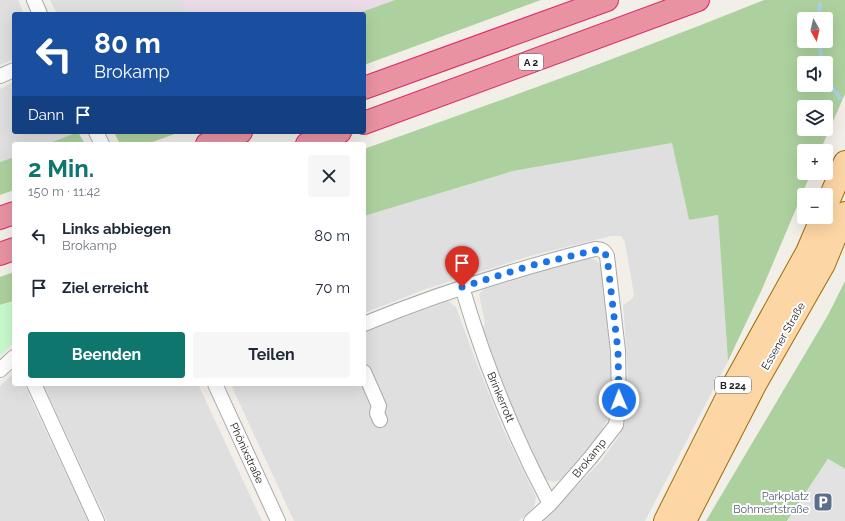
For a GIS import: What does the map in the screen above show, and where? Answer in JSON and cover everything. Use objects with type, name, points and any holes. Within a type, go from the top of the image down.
[{"type":"highway","points":[[366,87],[607,0]]},
{"type":"highway","name":"A 2","points":[[366,122],[698,0]]},
{"type":"highway","points":[[213,142],[235,134]]},
{"type":"highway","points":[[312,142],[334,134]]},
{"type":"highway","points":[[0,218],[12,214]]},
{"type":"highway","points":[[0,254],[12,250]]},
{"type":"main road","points":[[833,190],[845,162]]},
{"type":"main road","name":"Essener Straße","points":[[685,521],[756,383],[824,264],[845,213]]},
{"type":"main road","name":"Essener Straße","points":[[665,521],[730,391],[806,252],[819,224]]},
{"type":"street","points":[[34,0],[39,12]]},
{"type":"street","points":[[0,76],[12,71]]},
{"type":"street","name":"Brokamp","points":[[366,323],[462,287],[529,266],[595,249],[600,249],[607,256],[618,351],[619,400],[616,424],[591,457],[550,504],[531,521]]},
{"type":"street","name":"Brinkerrott","points":[[462,287],[478,341],[502,402],[550,504]]},
{"type":"street","points":[[0,370],[12,359]]},
{"type":"street","points":[[366,377],[379,406],[377,414],[380,420]]},
{"type":"street","points":[[35,386],[97,521]]},
{"type":"street","name":"Phönixstraße","points":[[219,386],[278,521]]},
{"type":"shaded area","points":[[0,0],[18,0],[23,12],[12,12],[12,60],[0,65]]},
{"type":"shaded area","points":[[50,0],[183,0],[188,12],[56,12]]},
{"type":"shaded area","points":[[183,0],[395,0],[362,12],[188,12]]},
{"type":"shaded area","points":[[12,83],[12,134],[73,134],[52,142],[12,142],[12,158],[0,162],[0,89]]},
{"type":"shaded area","points":[[672,143],[689,220],[718,215],[728,361],[645,521],[543,521],[601,461],[619,436],[626,421],[628,373],[623,305],[632,299],[634,295],[625,242],[621,236],[611,236],[530,256],[426,289],[366,312],[366,215],[513,171]]},
{"type":"shaded area","points":[[588,258],[596,260],[602,267],[611,363],[610,415],[598,437],[560,480],[553,482],[547,480],[543,475],[507,396],[482,331],[485,323],[479,294],[486,287],[507,280]]},
{"type":"shaded area","points":[[442,301],[448,301],[456,307],[504,431],[536,497],[534,507],[519,521],[294,521],[232,387],[366,386],[366,330]]},
{"type":"shaded area","points":[[12,375],[12,386],[25,386],[88,521],[0,521],[0,386]]},
{"type":"shaded area","points":[[14,386],[25,386],[28,393],[19,397]]},
{"type":"shaded area","points":[[44,386],[199,386],[262,521],[107,521]]},
{"type":"shaded area","name":"Parkplatz Bohmertstraße","points":[[828,459],[845,469],[845,521],[787,521]]},
{"type":"green space","points":[[395,0],[541,0],[366,64],[366,12],[362,12]]},
{"type":"green space","points":[[764,0],[845,0],[845,94],[833,121],[833,100],[797,100],[797,136],[827,136],[823,144],[797,144],[797,180],[808,180],[805,188],[797,188],[797,206],[763,287],[728,361],[718,215],[689,220],[672,143],[513,171],[366,215],[366,148],[565,77]]},
{"type":"green space","points":[[73,134],[79,134],[84,142],[52,142]]},
{"type":"green space","points":[[115,134],[174,134],[152,142],[119,142]]},
{"type":"green space","points":[[12,158],[12,191],[0,195],[0,162]]},
{"type":"green space","points":[[12,273],[12,302],[0,305],[0,277]]},
{"type":"green space","points":[[845,281],[845,469],[828,459],[787,521],[706,521],[828,315]]},
{"type":"green space","points":[[12,302],[12,344],[0,356],[0,305]]},
{"type":"waterway","points":[[819,12],[820,4]]},
{"type":"waterway","points":[[820,48],[821,56]]},
{"type":"waterway","points":[[833,89],[840,98]]},
{"type":"place","name":"Parkplatz Bohmertstraße","points":[[823,502]]},
{"type":"route","points":[[462,287],[529,266],[595,249],[600,249],[605,252],[607,256],[618,351],[619,400]]}]
